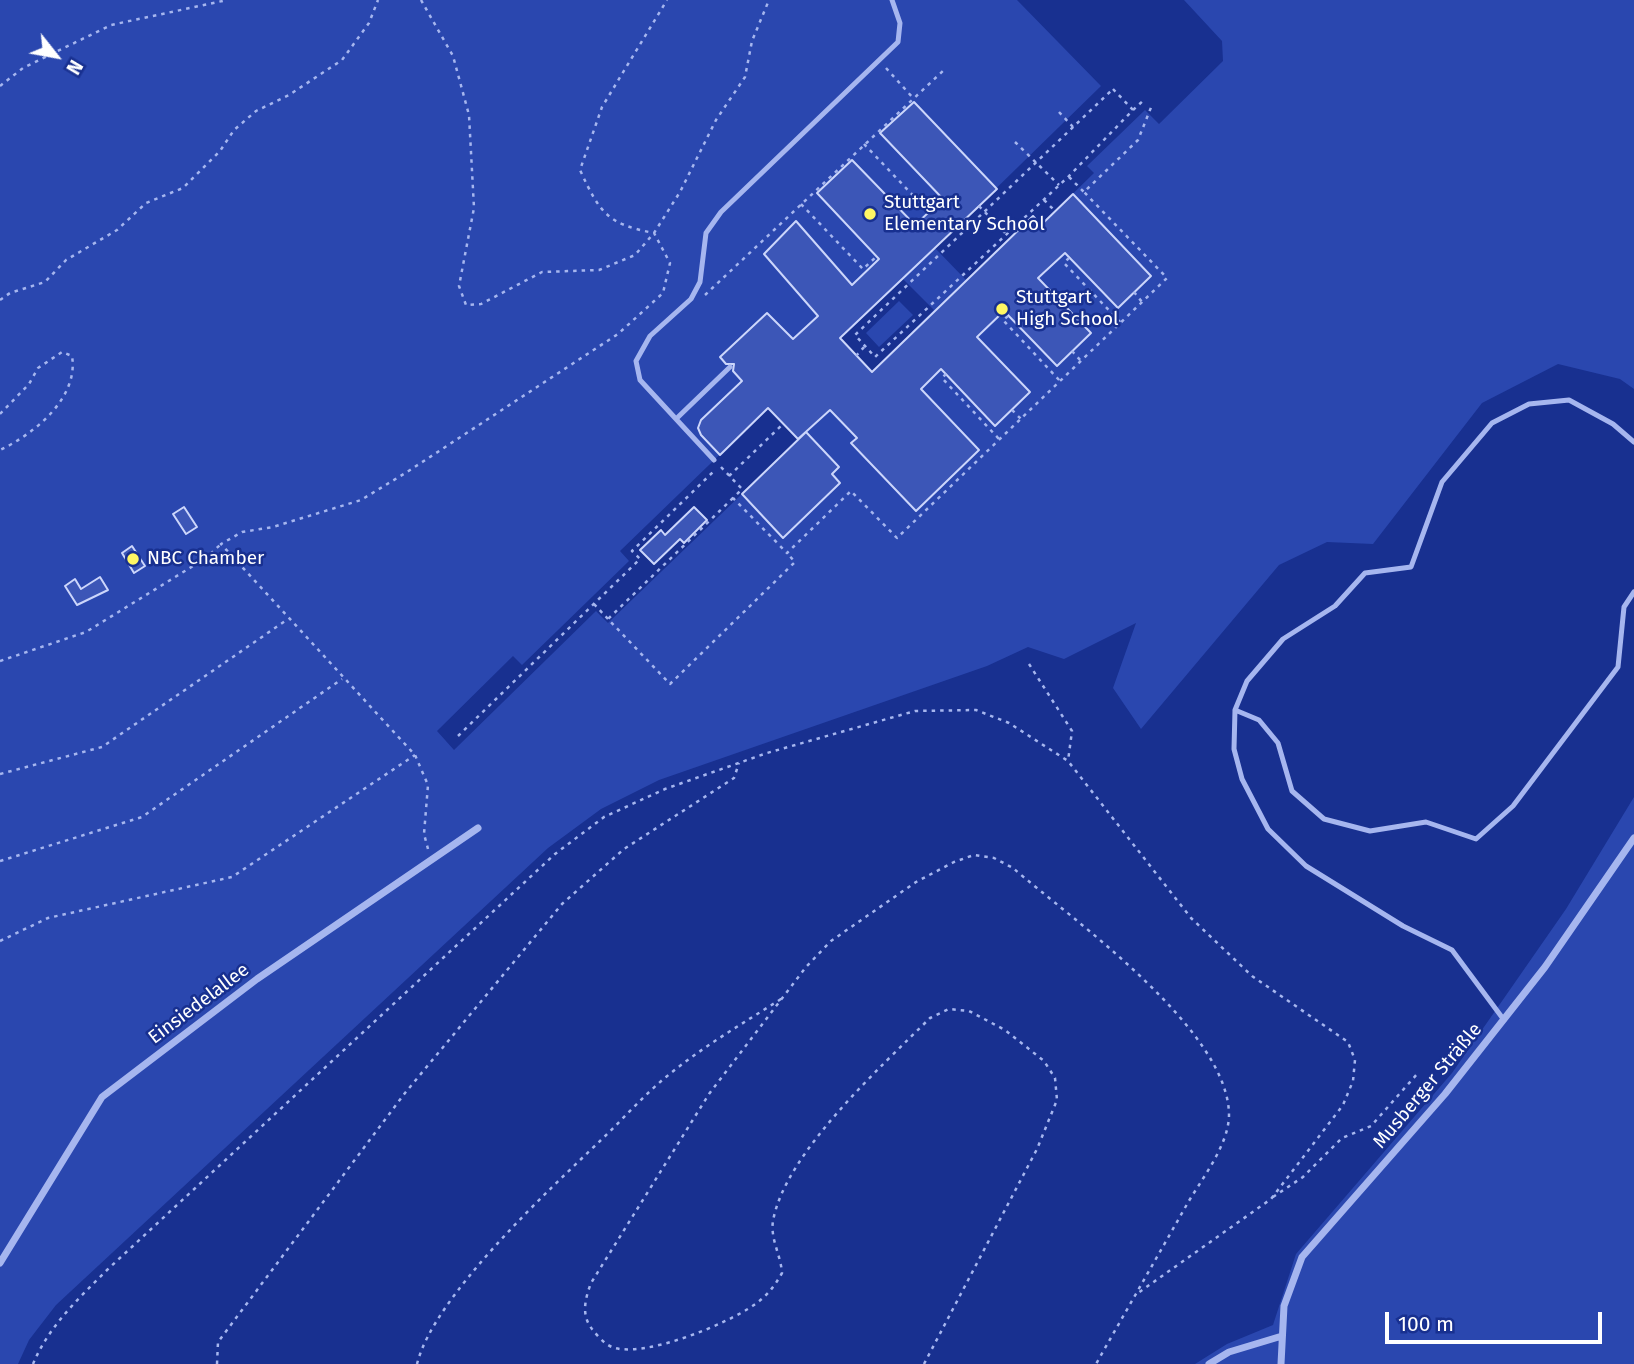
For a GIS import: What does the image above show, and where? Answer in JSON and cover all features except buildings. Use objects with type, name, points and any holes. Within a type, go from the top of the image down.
[{"type":"street","name":"Einsiedelallee","points":[[0,1263],[102,1097],[257,979],[478,828]]},
{"type":"street","name":"Musberger Sträßle","points":[[1281,1364],[1284,1306],[1303,1257],[1445,1094],[1504,1020],[1545,967],[1634,838]]},
{"type":"street","points":[[1209,1364],[1229,1352],[1282,1336]]},
{"type":"lane","points":[[714,460],[640,380],[636,361],[650,336],[691,299],[700,282],[706,233],[721,212],[898,42],[900,23],[892,0]]},
{"type":"lane","points":[[676,419],[730,368]]},
{"type":"lane","points":[[1504,1020],[1451,950],[1403,926],[1306,866],[1268,829],[1242,779],[1234,749],[1235,710],[1247,681],[1283,639],[1335,606],[1365,573],[1411,567],[1442,482],[1492,423],[1529,404],[1569,400],[1613,424],[1634,442]]},
{"type":"lane","points":[[1235,710],[1259,720],[1278,743],[1292,791],[1324,818],[1370,831],[1426,822],[1476,839],[1513,806],[1619,667],[1624,607],[1634,592]]},
{"type":"path","points":[[0,86],[23,68],[111,25],[227,0]]},
{"type":"path","points":[[0,300],[10,293],[45,282],[66,260],[117,230],[146,203],[183,188],[220,151],[234,130],[256,111],[289,95],[342,60],[369,23],[378,0]]},
{"type":"path","points":[[421,0],[453,56],[469,115],[474,208],[459,286],[466,305],[481,304],[542,272],[599,270],[635,255],[654,233],[680,192],[716,120],[745,77],[752,41],[769,0]]},
{"type":"path","points":[[654,233],[624,227],[597,206],[580,170],[602,107],[667,0]]},
{"type":"path","points":[[890,60],[884,66],[914,99]]},
{"type":"path","points":[[698,303],[944,69]]},
{"type":"path","points":[[1133,110],[1113,89],[855,335],[875,357],[1005,233],[1044,200],[1145,99]]},
{"type":"path","points":[[1083,192],[1138,140],[1152,105]]},
{"type":"path","points":[[1059,112],[1073,127]]},
{"type":"path","points":[[1015,142],[1059,185]]},
{"type":"path","points":[[864,144],[925,208],[939,195]]},
{"type":"path","points":[[787,553],[851,491],[897,538],[1167,278],[1068,177]]},
{"type":"path","points":[[1044,200],[1055,211]]},
{"type":"path","points":[[801,204],[863,269],[877,256]]},
{"type":"path","points":[[979,206],[1005,233]]},
{"type":"path","points":[[0,661],[86,632],[206,558],[221,544],[242,532],[293,522],[361,500],[618,334],[663,293],[670,263],[654,233]]},
{"type":"path","points":[[1069,258],[1064,263],[1121,323]]},
{"type":"path","points":[[1134,292],[1142,302]]},
{"type":"path","points":[[1008,316],[1003,320],[1060,381]]},
{"type":"path","points":[[856,355],[865,346]]},
{"type":"path","points":[[1072,351],[1081,361]]},
{"type":"path","points":[[0,414],[50,358],[62,352],[72,356],[74,368],[71,381],[49,416],[32,433],[0,450]]},
{"type":"path","points":[[946,374],[942,378],[999,439]]},
{"type":"path","points":[[1012,410],[1021,419]]},
{"type":"path","points":[[729,476],[783,424]]},
{"type":"path","points":[[608,619],[742,489],[714,460]]},
{"type":"path","points":[[458,736],[640,559],[632,551],[720,466]]},
{"type":"path","points":[[594,604],[670,684],[795,562],[733,498]]},
{"type":"path","points":[[221,544],[342,679],[415,755],[428,785],[424,834],[432,859]]},
{"type":"path","points":[[0,774],[102,747],[288,618]]},
{"type":"path","points":[[1029,664],[1072,731],[1069,761]]},
{"type":"path","points":[[0,861],[142,817],[342,679]]},
{"type":"path","points":[[33,1364],[43,1341],[65,1312],[107,1270],[555,854],[604,817],[665,789],[739,763],[915,711],[976,710],[1009,723],[1069,761],[1102,801],[1159,881],[1225,953],[1252,976],[1348,1042],[1355,1060],[1353,1081],[1343,1105],[1270,1199]]},
{"type":"path","points":[[0,941],[48,918],[232,877],[415,755]]},
{"type":"path","points":[[217,1364],[218,1342],[388,1115],[562,904],[624,849],[734,778],[739,763]]},
{"type":"path","points":[[924,1364],[1037,1149],[1057,1100],[1055,1077],[1044,1061],[1005,1030],[970,1011],[949,1009],[930,1018],[834,1118],[797,1166],[772,1222],[782,1273],[772,1290],[733,1318],[651,1348],[628,1350],[610,1346],[589,1324],[585,1298],[591,1283],[685,1128],[783,997],[831,941],[916,882],[974,855],[994,858],[1013,868],[1171,1005],[1220,1079],[1229,1115],[1226,1131],[1097,1364]]},
{"type":"path","points":[[416,1364],[421,1346],[436,1319],[501,1242],[567,1173],[665,1078],[699,1051],[783,997]]},
{"type":"path","points":[[1135,1295],[1303,1177],[1342,1138],[1371,1126],[1418,1073]]},
{"type":"shaded area","points":[[0,0],[1017,0],[1101,86],[935,248],[966,280],[1033,216],[1041,225],[1094,173],[1087,166],[1145,110],[1159,124],[1223,61],[1222,41],[1184,0],[1634,0],[1634,389],[1620,379],[1558,364],[1482,403],[1373,544],[1327,542],[1279,565],[1141,729],[1113,688],[1136,623],[1064,659],[1028,647],[987,666],[659,780],[601,809],[548,848],[56,1305],[29,1340],[18,1364],[0,1364]],"holes":[[[903,279],[934,310],[872,372],[840,339]],[[768,408],[798,440],[608,623],[596,611],[454,750],[437,731],[513,656],[522,665],[629,561],[620,551]]]},
{"type":"shaded area","points":[[899,301],[913,315],[879,347],[866,333]]},
{"type":"shaded area","points":[[1634,797],[1634,1364],[1195,1364],[1227,1344],[1273,1325],[1296,1254],[1452,1073],[1566,909]]},
{"type":"place","name":"Stuttgart Elementary School","points":[[870,214]]},
{"type":"place","name":"Stuttgart High School","points":[[1002,309]]},
{"type":"place","name":"NBC Chamber","points":[[133,559]]}]
